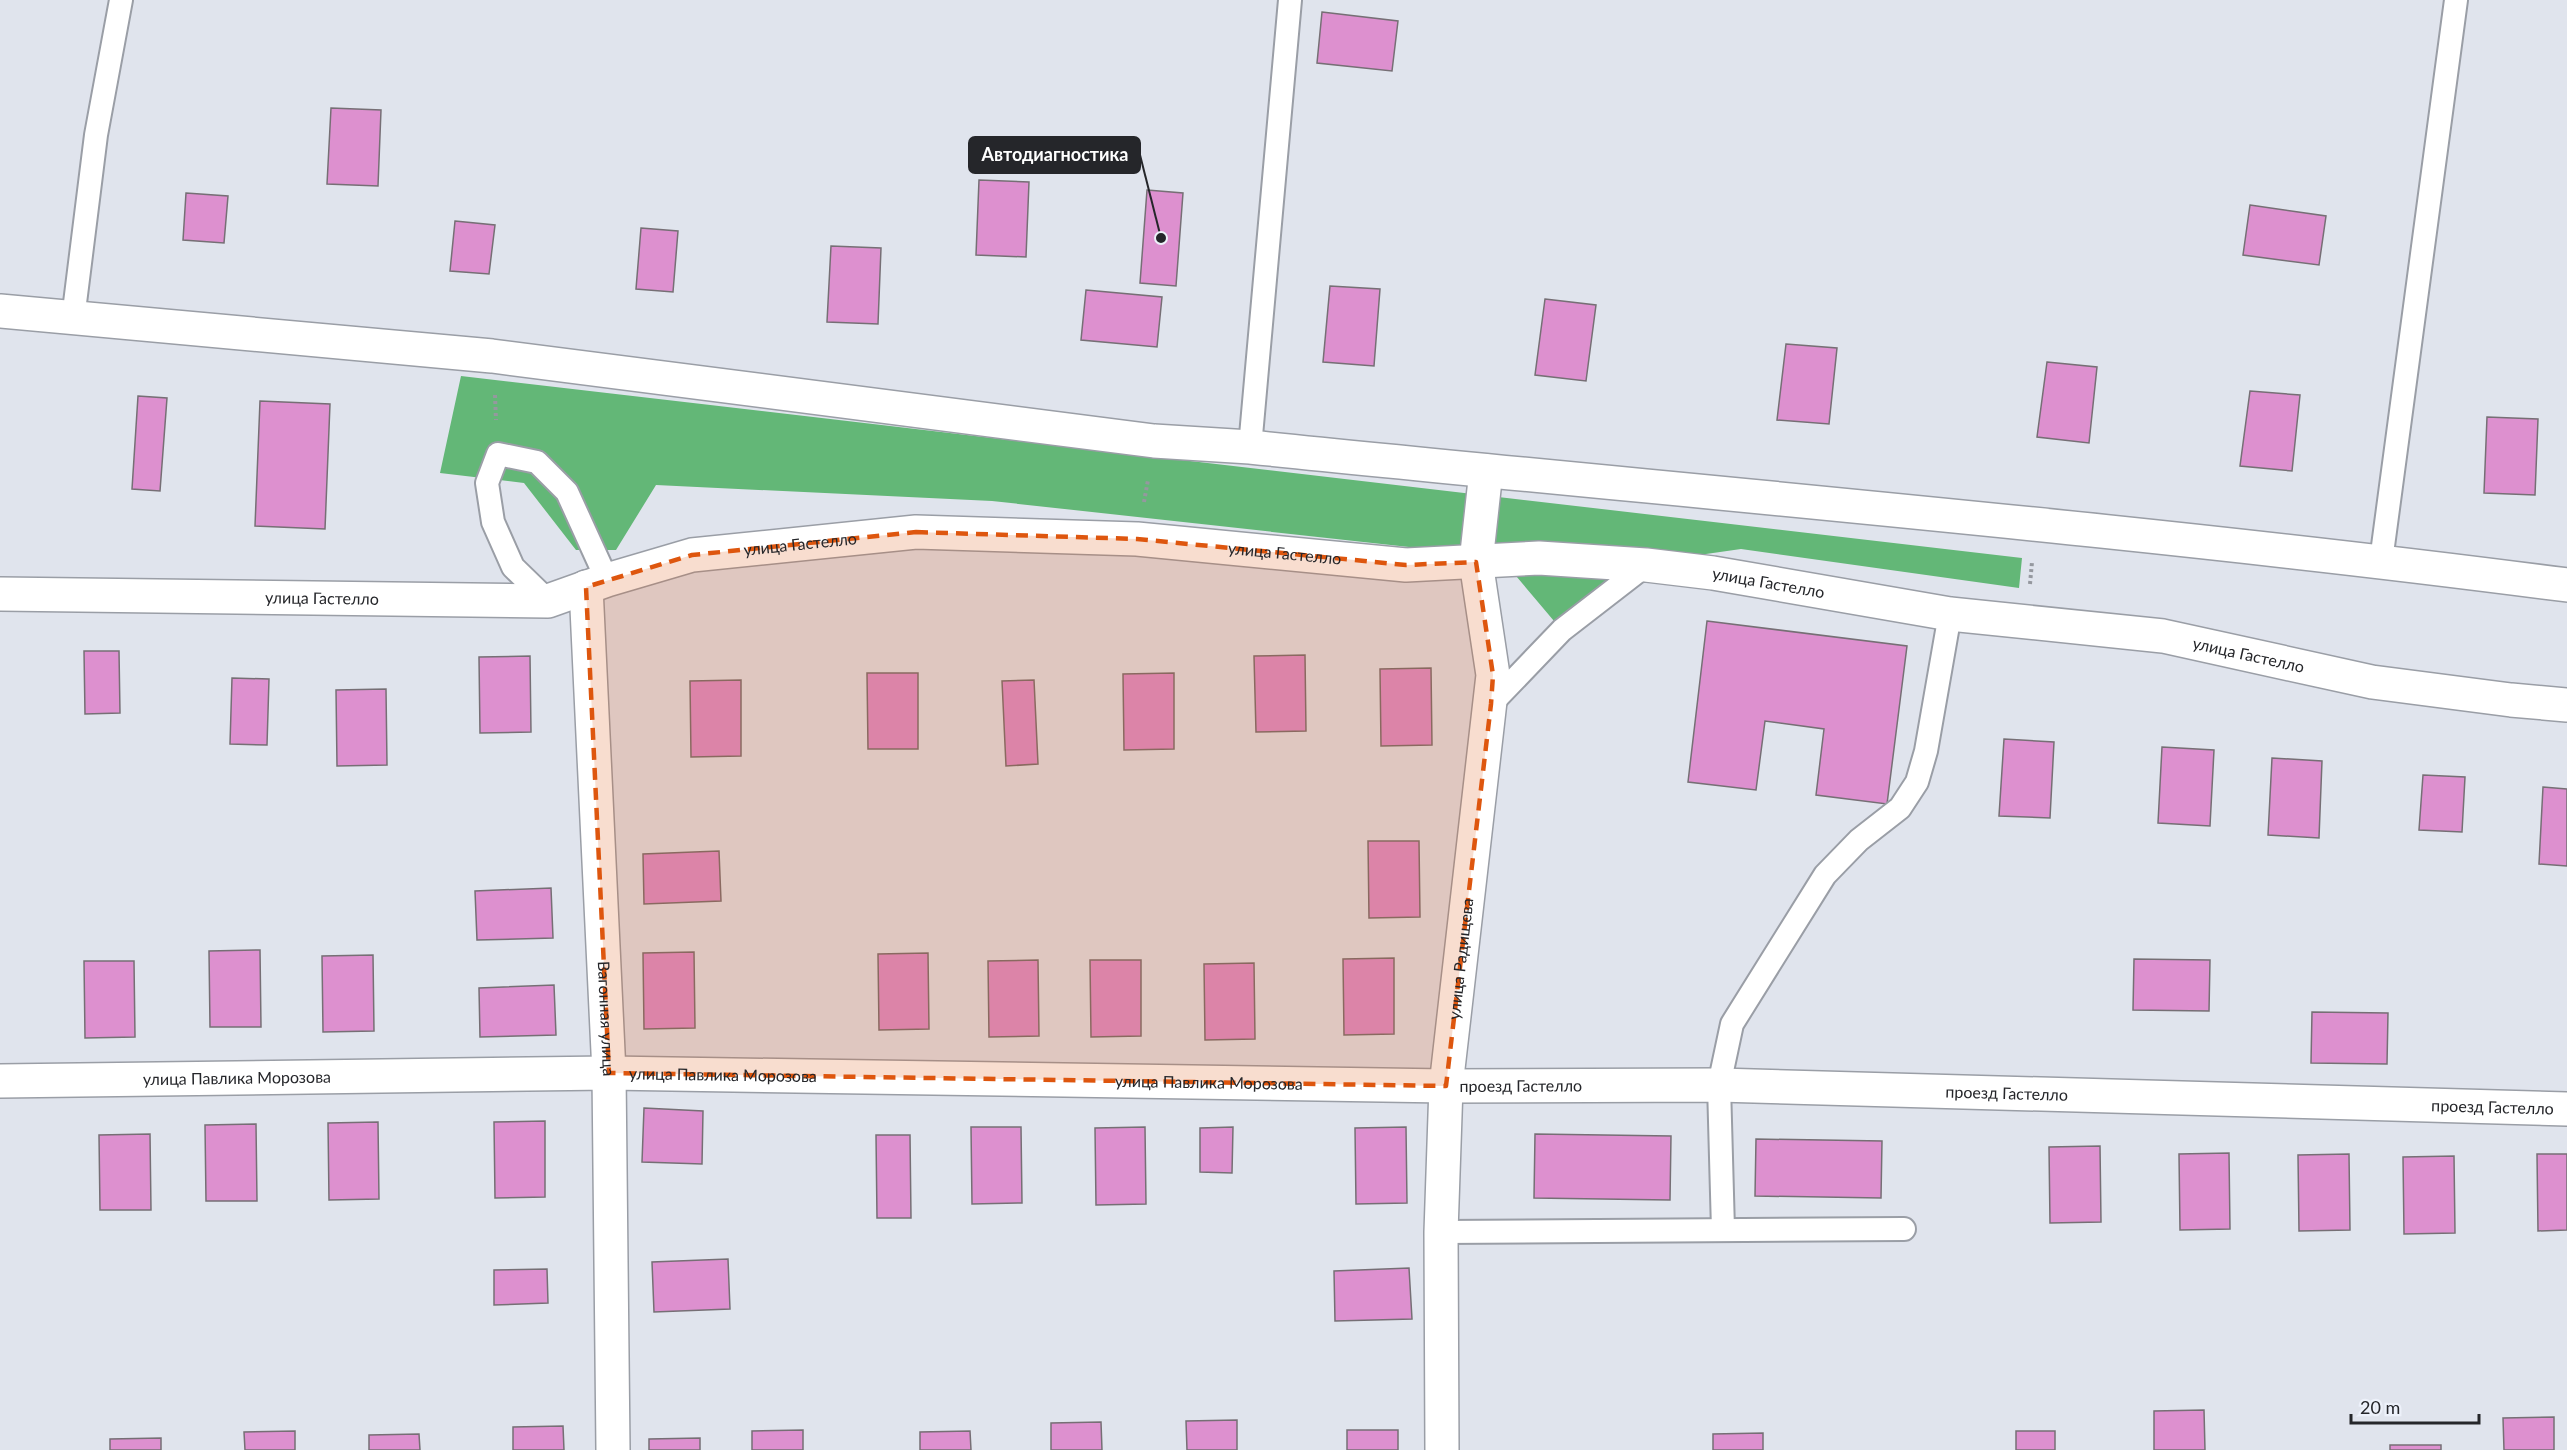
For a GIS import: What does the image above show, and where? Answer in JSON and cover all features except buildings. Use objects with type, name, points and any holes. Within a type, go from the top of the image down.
[{"type":"street","points":[[0,312],[492,356],[1155,441],[1250,447],[2035,522],[2381,561],[2567,585]]},
{"type":"street","name":"улица Радищева","points":[[1442,1450],[1441,1232],[1446,1086],[1491,704],[1492,675],[1476,562],[1486,471]]},
{"type":"street","name":"улица Гастелло","points":[[0,594],[548,601],[596,583],[692,555],[916,532],[1137,539],[1406,565],[1539,558],[1646,565],[1713,573],[1950,614],[2163,636],[2372,682],[2567,705]]},
{"type":"street","name":"Вагонная улица","points":[[596,583],[609,1073],[613,1450]]},
{"type":"street","name":"улица Павлика Морозова","points":[[0,1081],[609,1073],[1446,1086]]},
{"type":"street","name":"проезд Гастелло","points":[[1446,1086],[1719,1085],[2567,1109]]},
{"type":"lane","points":[[73,319],[96,135],[121,0]]},
{"type":"lane","points":[[1250,447],[1290,0]]},
{"type":"lane","points":[[2381,561],[2456,0]]},
{"type":"lane","points":[[548,601],[513,567],[493,522],[487,483],[498,454],[537,462],[567,492],[596,583]]},
{"type":"lane","points":[[1491,704],[1562,630],[1646,565]]},
{"type":"lane","points":[[1723,1230],[1719,1085],[1732,1024],[1825,874],[1859,840],[1900,808],[1917,782],[1926,751],[1950,614]]},
{"type":"lane","points":[[1441,1232],[1904,1229]]},
{"type":"path","points":[[492,356],[498,454]]},
{"type":"path","points":[[1137,539],[1155,441]]},
{"type":"path","points":[[2027,621],[2035,522]]},
{"type":"highlighted area","points":[[916,532],[1137,539],[1406,565],[1476,562],[1493,675],[1446,1086],[609,1073],[586,587],[692,555]]},
{"type":"green space","points":[[461,376],[2022,558],[2019,588],[1741,549],[1643,563],[1554,621],[1500,557],[992,501],[656,485],[616,550],[576,550],[524,483],[440,473]]},
{"type":"place","name":"Автодиагностика","points":[[1161,238]]}]
